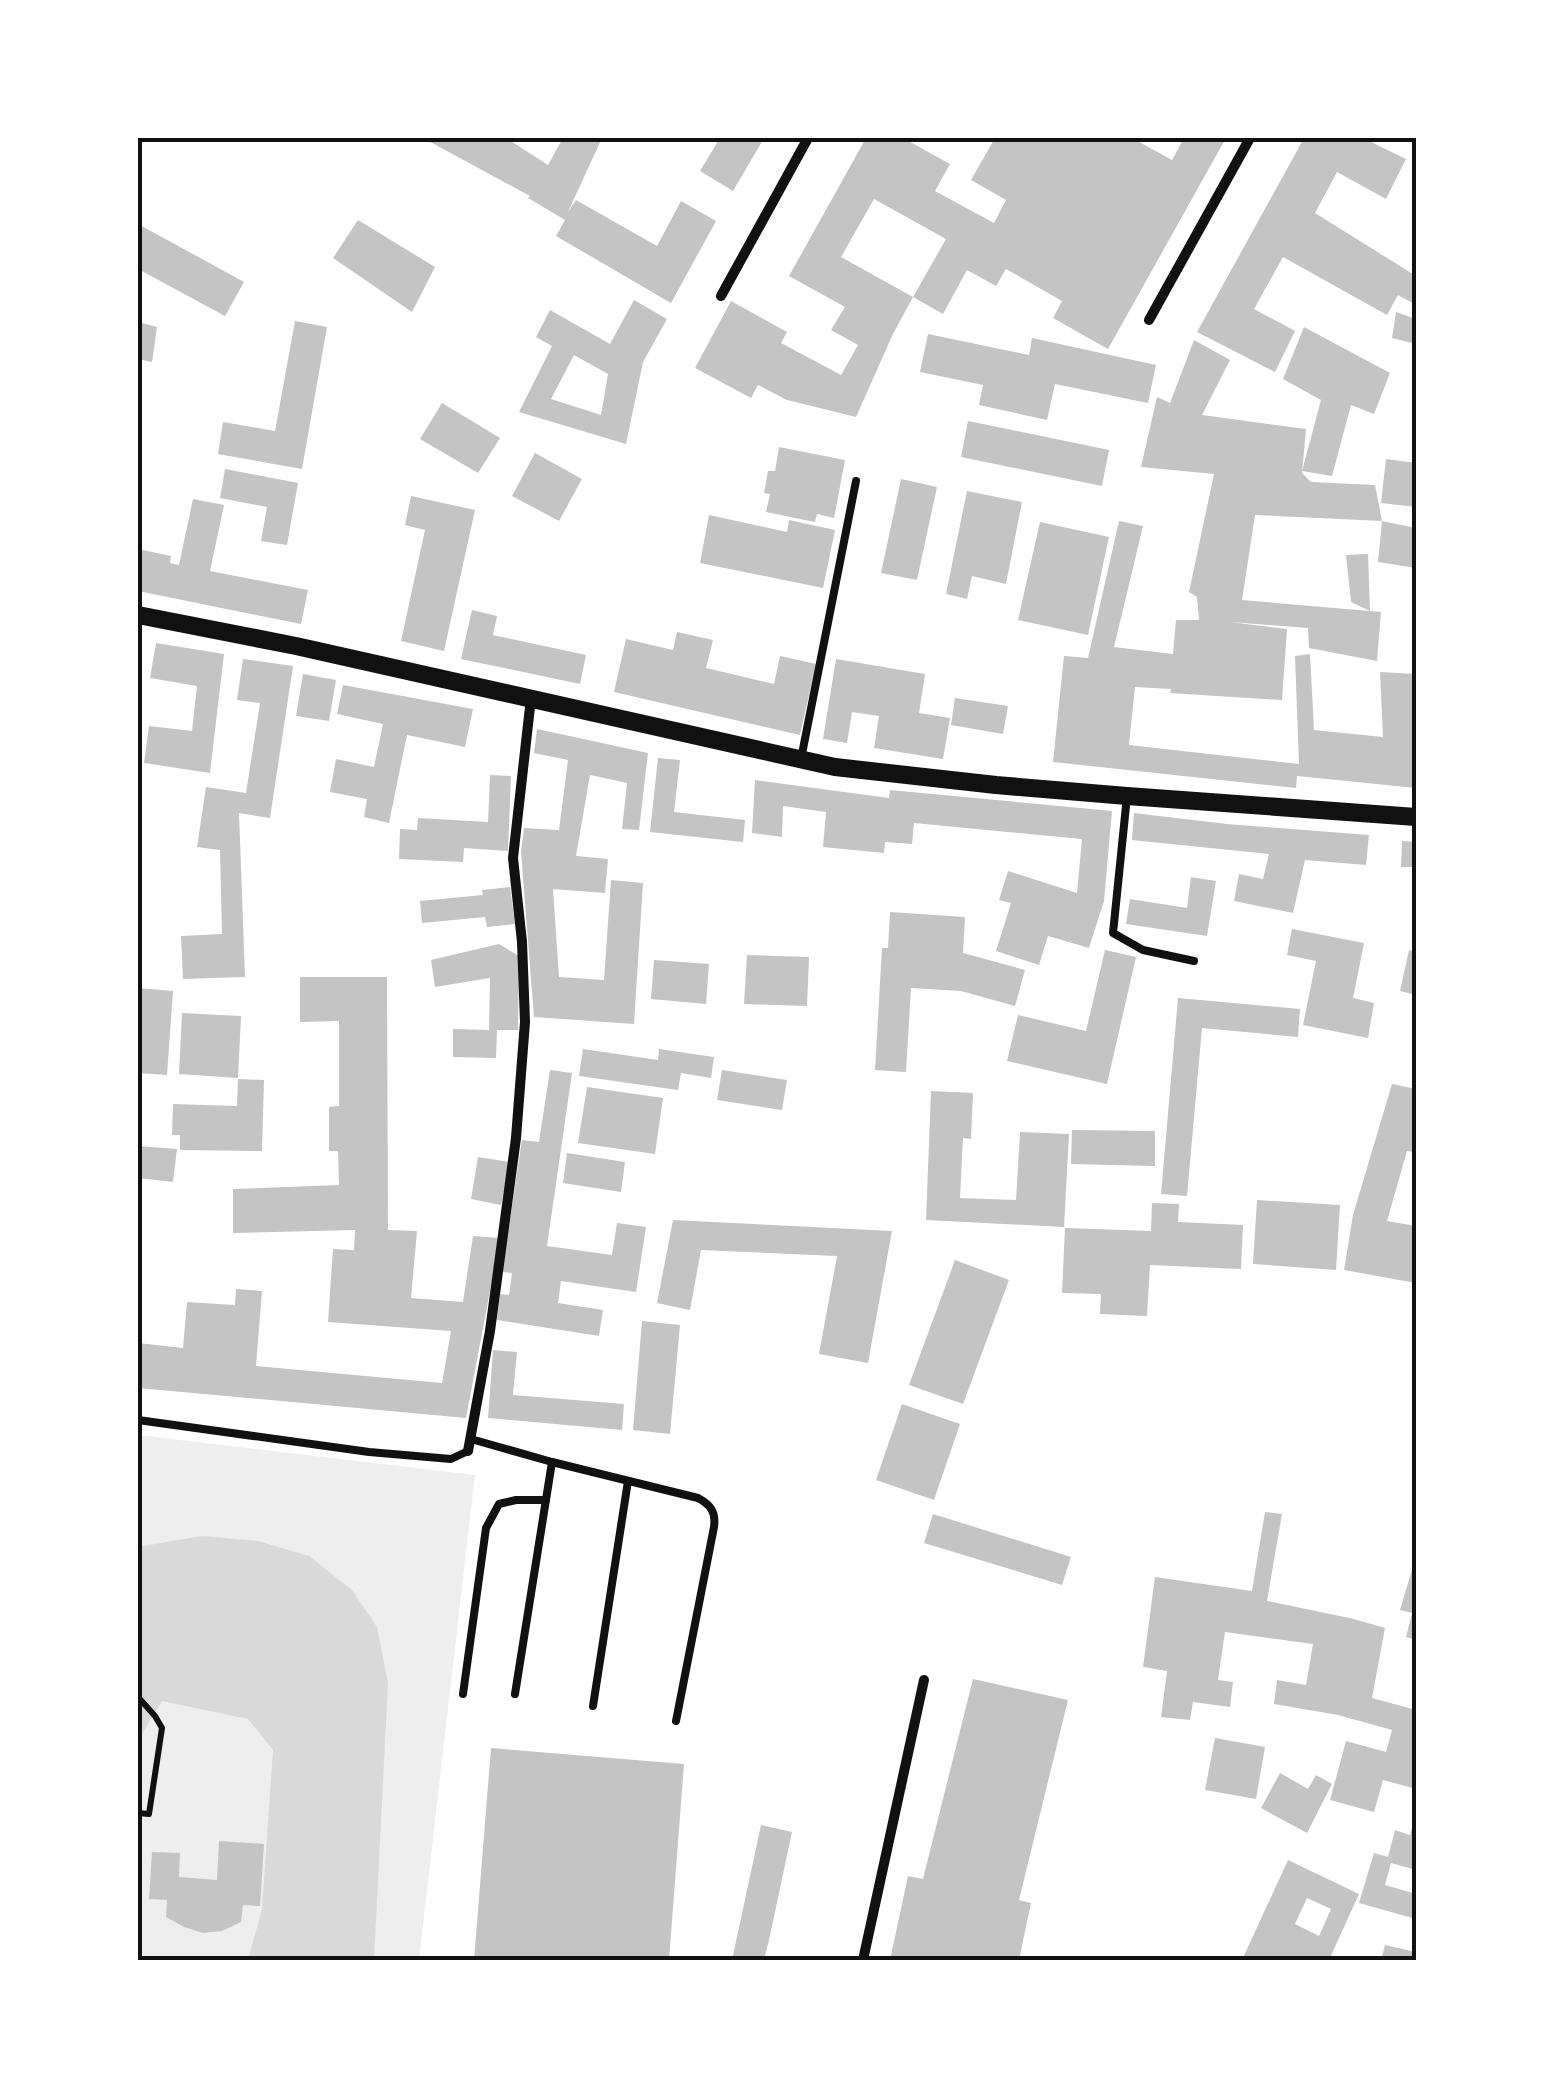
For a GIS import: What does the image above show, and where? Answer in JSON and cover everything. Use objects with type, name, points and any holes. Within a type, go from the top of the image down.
[{"type":"street","points":[[721,296],[808,138]]},
{"type":"street","points":[[1149,320],[1250,138]]},
{"type":"street","points":[[138,616],[296,646],[836,767],[996,785],[1416,817]]},
{"type":"street","points":[[468,1451],[516,1138],[525,1022],[513,858],[531,698]]},
{"type":"street","points":[[863,1960],[924,1680]]},
{"type":"lane","points":[[801,758],[856,481]]},
{"type":"lane","points":[[1127,796],[1113,933],[1143,950],[1194,960]]},
{"type":"lane","points":[[138,1420],[370,1452],[451,1459],[468,1451]]},
{"type":"lane","points":[[472,1438],[698,1498],[712,1508],[715,1518],[676,1720]]},
{"type":"lane","points":[[515,1694],[552,1462]]},
{"type":"lane","points":[[592,1706],[628,1481]]},
{"type":"lane","points":[[464,1694],[486,1528],[499,1504],[546,1500]]},
{"type":"path","points":[[138,1696],[162,1728],[150,1814],[138,1814]]},
{"type":"shaded area","points":[[138,1435],[475,1475],[419,1960],[138,1960]]},
{"type":"shaded area","points":[[202,1536],[258,1541],[309,1556],[352,1590],[377,1627],[388,1683],[374,1960],[248,1960],[262,1909],[273,1750],[248,1719],[162,1701],[142,1734],[138,1762],[138,1547]]},
{"type":"building","points":[[423,138],[506,138],[548,165],[563,138],[602,138],[568,212],[576,200],[657,246],[681,201],[716,221],[671,303],[556,236],[565,220],[530,196]]},
{"type":"building","points":[[720,138],[764,138],[733,191],[700,171]]},
{"type":"building","points":[[866,138],[903,138],[950,164],[935,191],[994,223],[1006,200],[971,180],[995,138],[1132,138],[1172,160],[1184,138],[1226,138],[1108,349],[1053,318],[1062,301],[1006,269],[996,286],[967,270],[943,314],[913,297],[856,417],[787,400],[758,385],[751,398],[695,368],[731,301],[787,332],[781,343],[841,375],[858,345],[831,330],[845,307],[789,276]],"holes":[[[874,199],[946,239],[913,297],[841,257]]]},
{"type":"building","points":[[1304,138],[1363,138],[1406,159],[1386,199],[1337,172],[1315,213],[1416,276],[1416,305],[1398,295],[1387,315],[1283,257],[1254,309],[1295,331],[1275,372],[1197,332]]},
{"type":"building","points":[[358,220],[435,267],[412,312],[333,258]]},
{"type":"building","points":[[138,224],[244,282],[225,316],[138,269]]},
{"type":"building","points":[[634,300],[667,319],[643,362],[626,444],[519,412],[552,346],[536,337],[550,310],[610,344]],"holes":[[[574,355],[608,374],[601,415],[551,399]]]},
{"type":"building","points":[[1396,312],[1416,319],[1416,344],[1392,338]]},
{"type":"building","points":[[295,321],[327,327],[302,469],[218,454],[223,422],[275,431]]},
{"type":"building","points":[[138,322],[157,327],[152,362],[138,359]]},
{"type":"building","points":[[1304,327],[1390,373],[1374,414],[1351,405],[1332,476],[1302,471],[1321,400],[1283,379]]},
{"type":"building","points":[[928,334],[1029,355],[1032,338],[1156,365],[1148,403],[1055,384],[1047,420],[979,405],[983,385],[920,372]]},
{"type":"building","points":[[1194,340],[1230,360],[1202,415],[1306,429],[1302,473],[1311,482],[1375,485],[1382,521],[1255,515],[1242,600],[1381,612],[1377,661],[1309,648],[1308,628],[1230,622],[1287,629],[1282,700],[1135,687],[1129,745],[1299,764],[1295,656],[1310,654],[1314,730],[1383,737],[1380,672],[1416,674],[1416,788],[1297,776],[1296,788],[1053,762],[1064,656],[1088,658],[1119,521],[1143,526],[1114,647],[1173,654],[1176,620],[1199,620],[1197,597],[1189,592],[1214,474],[1141,467],[1157,397],[1170,403]]},
{"type":"building","points":[[442,403],[500,438],[478,473],[420,439]]},
{"type":"building","points":[[968,421],[1109,450],[1102,486],[961,457]]},
{"type":"building","points":[[779,447],[845,460],[834,518],[817,514],[815,522],[766,512],[770,494],[764,493],[768,471],[775,471]]},
{"type":"building","points":[[535,453],[582,479],[559,521],[512,496]]},
{"type":"building","points":[[1386,459],[1416,463],[1416,507],[1381,503]]},
{"type":"building","points":[[225,469],[298,483],[287,545],[261,541],[267,507],[220,498]]},
{"type":"building","points":[[901,479],[937,487],[917,580],[881,573]]},
{"type":"building","points":[[967,491],[1022,502],[1006,584],[972,576],[967,599],[946,594]]},
{"type":"building","points":[[411,496],[475,510],[444,651],[401,641],[425,530],[405,525]]},
{"type":"building","points":[[193,499],[224,505],[210,571],[308,590],[301,624],[138,591],[138,549],[171,556],[170,563],[179,565]]},
{"type":"building","points":[[709,515],[787,532],[789,520],[835,530],[823,588],[700,563]]},
{"type":"building","points":[[1382,521],[1416,528],[1416,568],[1378,562]]},
{"type":"building","points":[[1040,522],[1109,537],[1088,635],[1018,620]]},
{"type":"building","points":[[1368,554],[1370,611],[1351,602],[1346,555]]},
{"type":"building","points":[[472,610],[497,616],[493,635],[586,655],[580,684],[461,659]]},
{"type":"building","points":[[677,632],[713,640],[706,668],[774,684],[780,656],[816,664],[800,735],[614,692],[626,639],[673,650]]},
{"type":"building","points":[[156,643],[224,654],[210,773],[144,763],[149,726],[192,731],[197,686],[150,678]]},
{"type":"building","points":[[243,659],[293,666],[270,818],[239,813],[245,977],[183,979],[181,936],[222,934],[220,850],[197,847],[206,787],[246,793],[260,703],[237,700]]},
{"type":"building","points":[[836,659],[925,674],[919,713],[950,718],[943,759],[874,748],[879,716],[852,712],[847,743],[823,739]]},
{"type":"building","points":[[303,674],[336,680],[329,721],[296,716]]},
{"type":"building","points":[[343,685],[473,709],[465,747],[407,735],[389,823],[364,817],[367,799],[330,792],[336,759],[374,767],[383,724],[337,714]]},
{"type":"building","points":[[955,698],[1008,706],[1003,734],[951,725]]},
{"type":"building","points":[[537,729],[648,753],[639,830],[622,829],[627,783],[590,775],[576,856],[608,859],[605,893],[553,889],[559,977],[604,980],[611,880],[643,883],[634,1024],[534,1017],[521,852],[524,828],[559,830],[568,760],[534,753]]},
{"type":"building","points":[[658,758],[680,760],[674,812],[745,820],[743,842],[650,832]]},
{"type":"building","points":[[490,775],[511,776],[508,851],[464,848],[463,862],[399,859],[400,829],[417,830],[418,818],[488,822]]},
{"type":"building","points":[[755,780],[889,798],[890,790],[1112,811],[1104,901],[1089,948],[1048,936],[1039,965],[996,951],[1011,903],[999,900],[1008,871],[1077,893],[1082,839],[914,823],[912,844],[885,842],[884,853],[823,847],[826,812],[783,806],[782,837],[752,833]]},
{"type":"building","points":[[1134,813],[1369,835],[1366,865],[1305,860],[1293,913],[1234,901],[1239,874],[1263,879],[1269,854],[1132,840]]},
{"type":"building","points":[[1402,841],[1416,842],[1416,867],[1401,867]]},
{"type":"building","points":[[1191,877],[1216,881],[1207,936],[1126,924],[1130,899],[1187,908]]},
{"type":"building","points":[[510,887],[515,924],[487,927],[485,917],[422,923],[420,901],[483,895],[482,890]]},
{"type":"building","points":[[890,912],[965,917],[963,953],[1025,970],[1015,1006],[961,991],[911,988],[906,1072],[875,1070],[882,948],[888,948]]},
{"type":"building","points":[[1292,929],[1364,943],[1353,998],[1374,1003],[1368,1038],[1303,1025],[1316,961],[1287,955]]},
{"type":"building","points":[[499,944],[519,956],[518,1030],[497,1030],[496,1058],[453,1057],[453,1029],[489,1030],[490,978],[435,987],[431,960]]},
{"type":"building","points":[[1105,950],[1136,957],[1107,1084],[1007,1061],[1018,1015],[1086,1031]]},
{"type":"building","points":[[1409,950],[1416,952],[1416,995],[1400,991]]},
{"type":"building","points":[[747,955],[809,957],[807,1006],[744,1004]]},
{"type":"building","points":[[654,960],[709,964],[706,1004],[651,999]]},
{"type":"building","points":[[300,977],[387,977],[388,1230],[417,1231],[411,1298],[463,1302],[473,1236],[500,1238],[466,1418],[138,1388],[138,1343],[183,1348],[187,1302],[235,1305],[236,1289],[262,1291],[256,1366],[442,1383],[451,1331],[328,1322],[333,1249],[354,1250],[355,1230],[233,1233],[233,1189],[339,1185],[338,1151],[329,1151],[329,1107],[339,1106],[339,1021],[300,1022]]},
{"type":"building","points":[[138,988],[173,991],[167,1075],[138,1073]]},
{"type":"building","points":[[1178,998],[1300,1009],[1298,1037],[1202,1028],[1187,1196],[1161,1194]]},
{"type":"building","points":[[182,1013],[241,1016],[238,1078],[179,1074]]},
{"type":"building","points":[[583,1049],[658,1060],[659,1049],[714,1057],[711,1078],[681,1073],[678,1090],[579,1076]]},
{"type":"building","points":[[550,1070],[572,1073],[547,1246],[612,1255],[617,1223],[646,1227],[636,1292],[561,1281],[558,1303],[603,1310],[599,1336],[497,1320],[500,1294],[509,1295],[512,1273],[502,1272],[522,1140],[539,1142]]},
{"type":"building","points":[[722,1070],[787,1080],[782,1110],[717,1100]]},
{"type":"building","points":[[238,1079],[264,1080],[262,1151],[180,1150],[180,1135],[172,1135],[173,1104],[237,1106]]},
{"type":"building","points":[[1392,1084],[1416,1089],[1416,1152],[1407,1151],[1387,1221],[1416,1226],[1416,1283],[1344,1270],[1353,1215]]},
{"type":"building","points":[[587,1087],[663,1098],[655,1154],[578,1143]]},
{"type":"building","points":[[931,1091],[973,1093],[971,1139],[963,1138],[960,1198],[1016,1200],[1020,1132],[1069,1134],[1064,1227],[926,1220]]},
{"type":"building","points":[[1072,1130],[1155,1131],[1155,1166],[1071,1164]]},
{"type":"building","points":[[138,1146],[177,1149],[173,1182],[138,1178]]},
{"type":"building","points":[[567,1153],[625,1162],[621,1192],[563,1183]]},
{"type":"building","points":[[478,1157],[509,1162],[501,1205],[471,1199]]},
{"type":"building","points":[[1257,1200],[1340,1205],[1336,1270],[1253,1264]]},
{"type":"building","points":[[1152,1203],[1179,1204],[1178,1222],[1243,1225],[1241,1269],[1150,1265],[1147,1316],[1100,1314],[1101,1294],[1062,1293],[1065,1228],[1151,1231]]},
{"type":"building","points":[[673,1220],[892,1231],[868,1363],[819,1354],[837,1256],[701,1250],[690,1310],[657,1303]]},
{"type":"building","points":[[955,1260],[1009,1280],[963,1404],[909,1385]]},
{"type":"building","points":[[642,1321],[680,1325],[670,1434],[633,1430]]},
{"type":"building","points":[[493,1350],[517,1352],[513,1395],[624,1404],[622,1430],[488,1418]]},
{"type":"building","points":[[902,1404],[960,1424],[934,1500],[876,1480]]},
{"type":"building","points":[[1265,1512],[1282,1514],[1267,1601],[1385,1628],[1372,1698],[1416,1710],[1416,1789],[1383,1780],[1374,1812],[1330,1800],[1346,1741],[1386,1752],[1392,1730],[1338,1715],[1274,1704],[1277,1680],[1306,1685],[1313,1644],[1225,1632],[1218,1680],[1233,1682],[1230,1707],[1193,1702],[1190,1720],[1161,1717],[1167,1671],[1143,1667],[1155,1577],[1252,1591]]},
{"type":"building","points":[[933,1514],[1071,1557],[1062,1585],[924,1543]]},
{"type":"building","points":[[1416,1556],[1416,1640],[1406,1637],[1412,1613],[1400,1610]]},
{"type":"building","points":[[973,1679],[1068,1700],[1019,1900],[1031,1903],[1019,1960],[890,1960],[908,1876],[923,1879]]},
{"type":"building","points":[[1215,1738],[1265,1747],[1256,1799],[1205,1790]]},
{"type":"building","points":[[491,1748],[684,1764],[669,1960],[474,1960]]},
{"type":"building","points":[[1280,1773],[1308,1789],[1316,1775],[1332,1784],[1307,1833],[1261,1808]]},
{"type":"building","points":[[1415,1816],[1416,1870],[1391,1863],[1385,1885],[1413,1893],[1416,1883],[1416,1919],[1359,1903],[1374,1853],[1388,1857],[1395,1830],[1410,1835]]},
{"type":"building","points":[[761,1825],[792,1832],[769,1940],[764,1960],[732,1960]]},
{"type":"building","points":[[219,1841],[264,1844],[260,1906],[243,1905],[241,1922],[222,1931],[203,1933],[166,1917],[167,1900],[149,1899],[152,1852],[180,1853],[179,1877],[217,1880]]},
{"type":"building","points":[[1288,1860],[1359,1894],[1329,1960],[1242,1960]],"holes":[[[1307,1898],[1331,1909],[1319,1936],[1295,1924]]]},
{"type":"building","points":[[1385,1945],[1416,1952],[1415,1960],[1381,1960]]}]
